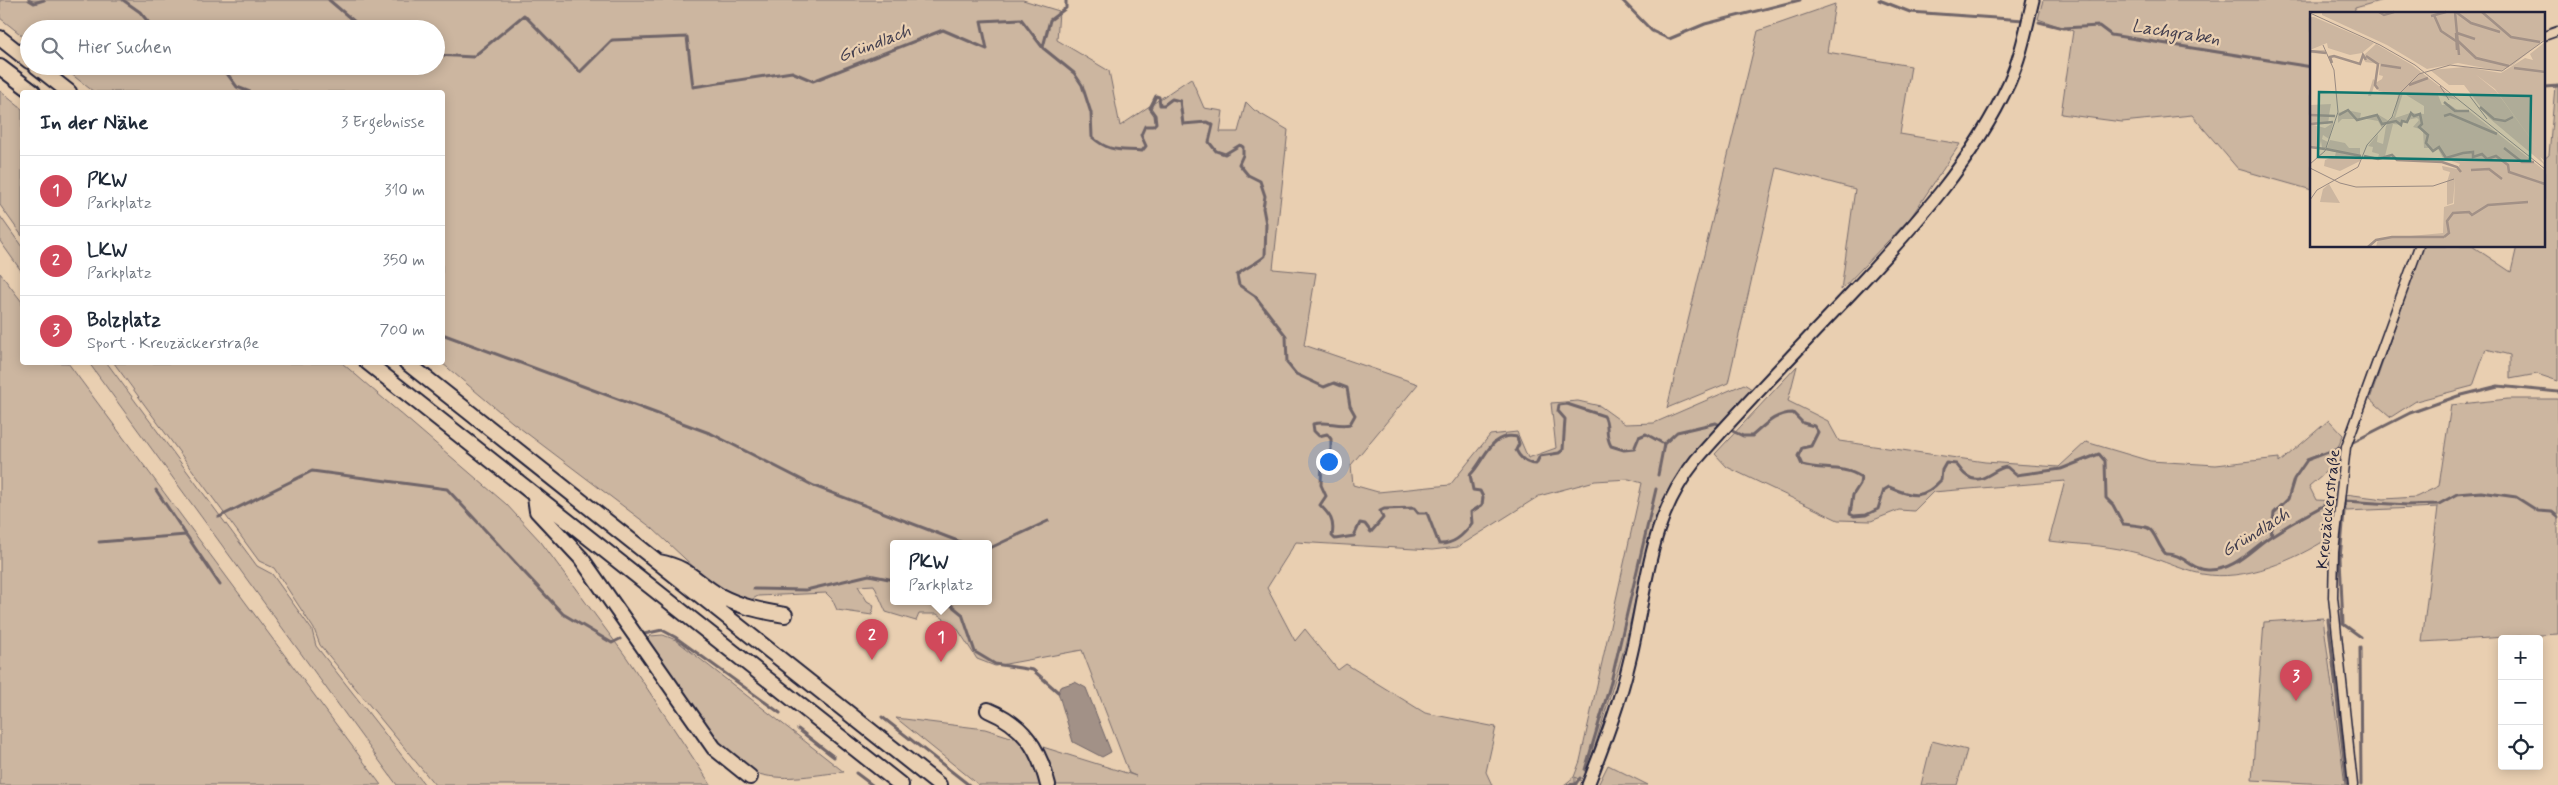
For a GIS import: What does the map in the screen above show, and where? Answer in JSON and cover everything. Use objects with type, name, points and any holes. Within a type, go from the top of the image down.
[{"type":"highway","points":[[0,38],[20,54]]},
{"type":"highway","points":[[0,67],[30,90]]},
{"type":"highway","points":[[47,75],[66,90]]},
{"type":"highway","points":[[371,365],[900,785]]},
{"type":"highway","points":[[410,365],[939,785]]},
{"type":"highway","points":[[535,497],[537,511],[581,558],[714,748],[750,777]]},
{"type":"highway","points":[[656,561],[677,565],[720,595],[742,605],[785,615]]},
{"type":"highway","points":[[988,710],[1026,734],[1043,766],[1048,785]]},
{"type":"street","points":[[1588,785],[1625,680],[1652,551],[1664,509],[1687,470],[1904,236],[1959,168],[1986,126],[2009,82],[2019,57],[2033,0]]},
{"type":"street","points":[[2546,35],[2558,31]]},
{"type":"street","name":"Kreuzäckerstraße","points":[[2353,785],[2335,632],[2333,597],[2334,552],[2346,447],[2418,248]]},
{"type":"shaded area","points":[[0,0],[1023,0],[1059,11],[1057,40],[1109,71],[1120,126],[1191,78],[1204,108],[1223,111],[1220,132],[1238,132],[1246,102],[1254,110],[1288,130],[1273,269],[1316,273],[1304,345],[1418,384],[1351,465],[1353,485],[1378,492],[1450,485],[1490,435],[1517,432],[1528,458],[1556,448],[1551,403],[1578,401],[1600,406],[1625,424],[1654,423],[1744,384],[1752,389],[1672,483],[1653,524],[1624,649],[1584,783],[1575,777],[1575,785],[1564,785],[1574,777],[1580,761],[1642,483],[1629,479],[1595,481],[1539,496],[1458,547],[1432,550],[1296,542],[1267,588],[1295,641],[1305,629],[1338,670],[1346,664],[1425,713],[1496,727],[1486,772],[1492,785],[979,785],[896,718],[985,729],[1136,776],[1129,773],[1082,650],[995,666],[977,659],[957,628],[937,614],[919,614],[916,621],[886,612],[874,585],[858,586],[867,601],[874,605],[872,615],[837,610],[832,599],[826,593],[758,596],[749,601],[715,587],[652,528],[512,422],[444,365],[445,90],[91,90],[72,75],[445,75],[445,20],[20,20],[20,34],[0,18]]},
{"type":"shaded area","points":[[2043,0],[2383,0],[2355,8],[2354,12],[2310,12],[2310,189],[2238,169],[2192,115],[2122,122],[2061,114],[2073,31],[2038,19]]},
{"type":"shaded area","points":[[1835,4],[1827,52],[1911,66],[1900,134],[1960,144],[1911,217],[1841,290],[1855,189],[1777,168],[1728,383],[1667,408],[1758,31]]},
{"type":"shaded area","points":[[2555,86],[2558,86],[2558,381],[2537,374],[2510,379],[2510,355],[2486,349],[2473,386],[2416,401],[2391,417],[2370,399],[2422,248],[2475,248],[2511,272],[2517,248],[2546,248],[2546,157],[2549,155]]},
{"type":"shaded area","points":[[0,91],[20,107],[20,233],[0,205]]},
{"type":"shaded area","points":[[0,216],[20,244],[20,269],[0,241]]},
{"type":"shaded area","points":[[0,273],[20,299],[20,365],[69,365],[381,785],[0,785]]},
{"type":"shaded area","points":[[90,365],[108,365],[257,566],[272,574],[312,630],[316,646],[425,785],[397,785]]},
{"type":"shaded area","points":[[115,365],[344,365],[506,504],[541,542],[627,658],[711,785],[435,785],[320,645],[314,629],[274,568],[259,561]]},
{"type":"shaded area","points":[[1797,366],[1788,401],[1828,421],[1839,441],[1985,462],[2059,467],[2086,442],[2150,461],[2216,465],[2279,458],[2279,463],[2329,420],[2343,435],[2330,468],[2309,486],[2316,500],[2333,501],[2329,538],[2300,554],[2268,567],[2252,572],[2218,576],[2193,572],[2138,553],[2119,549],[2049,541],[2065,481],[1933,492],[1914,511],[1899,510],[1871,521],[1838,520],[1727,467],[1715,454]]},
{"type":"shaded area","points":[[2508,399],[2558,399],[2558,634],[2498,635],[2498,638],[2422,642],[2438,507],[2346,511],[2345,494],[2384,499],[2416,497],[2439,486],[2451,405]]},
{"type":"shaded area","points":[[2323,618],[2345,785],[2252,780],[2264,622]]},
{"type":"shaded area","points":[[663,635],[676,640],[844,772],[802,777],[780,777],[759,774],[739,763],[722,748],[646,640],[650,636]]},
{"type":"shaded area","points":[[1075,682],[1086,688],[1111,752],[1102,757],[1073,742],[1058,692],[1060,687]]},
{"type":"shaded area","points":[[1932,741],[1967,750],[1957,785],[1921,785]]},
{"type":"shaded area","points":[[1608,765],[1648,785],[1598,785]]},
{"type":"waterway","points":[[29,0],[34,3],[44,0]]},
{"type":"waterway","points":[[123,0],[140,12],[147,20]]},
{"type":"waterway","name":"Gründlach","points":[[329,0],[352,20]]},
{"type":"waterway","points":[[1043,47],[1050,20],[1066,8],[1066,0]]},
{"type":"waterway","name":"Lachgraben","points":[[1622,0],[1652,31],[1669,39],[1705,24],[1800,0]]},
{"type":"waterway","name":"Lachgraben","points":[[1879,0],[1910,12],[2024,20]]},
{"type":"waterway","name":"Gründlach","points":[[445,55],[473,57],[524,15],[580,72],[612,40],[687,37],[693,87],[792,72],[813,81],[943,30],[987,49],[981,21],[1021,19],[1043,48],[1074,73],[1082,85],[1091,113],[1092,137],[1104,146],[1142,151],[1146,146],[1141,135],[1145,126],[1153,126],[1156,123],[1155,115],[1150,108],[1156,96],[1159,97],[1160,105],[1164,105],[1172,99],[1180,101],[1183,124],[1207,122],[1213,125],[1209,142],[1216,151],[1225,154],[1240,145],[1243,147],[1243,155],[1239,164],[1248,175],[1260,181],[1265,196],[1263,208],[1266,224],[1265,256],[1237,275],[1239,285],[1255,296],[1286,336],[1287,363],[1296,374],[1324,387],[1334,383],[1347,388],[1350,406],[1355,415],[1350,424],[1313,424],[1314,431],[1319,436],[1327,434],[1331,439],[1331,450],[1322,461],[1321,485],[1326,496],[1320,505],[1331,519],[1333,526],[1332,536],[1335,539],[1354,536],[1360,523],[1365,524],[1371,532],[1383,518],[1380,511],[1384,509],[1414,508],[1418,513],[1427,513],[1439,544],[1454,541],[1472,523],[1471,512],[1482,505],[1483,497],[1480,491],[1473,490],[1470,475],[1494,443],[1500,438],[1508,436],[1517,437],[1519,444],[1516,450],[1524,460],[1533,464],[1536,464],[1540,456],[1559,453],[1563,450],[1565,419],[1558,411],[1559,405],[1567,404],[1604,416],[1611,446],[1624,450],[1634,449],[1639,437],[1646,434],[1664,444],[1677,432],[1716,423],[1722,426]]},
{"type":"waterway","name":"Lachgraben","points":[[2039,22],[2063,28],[2099,26],[2111,35],[2310,67]]},
{"type":"waterway","points":[[228,75],[237,87],[245,90]]},
{"type":"waterway","name":"Lachgraben","points":[[2546,87],[2558,86]]},
{"type":"waterway","points":[[445,335],[712,434],[814,486],[955,540]]},
{"type":"waterway","points":[[2353,442],[2410,413],[2458,396],[2498,386],[2558,392]]},
{"type":"waterway","name":"Gründlach","points":[[1728,429],[1743,436],[1752,436],[1776,417],[1793,413],[1803,423],[1814,426],[1818,432],[1811,446],[1802,448],[1798,456],[1802,465],[1847,471],[1861,477],[1860,484],[1853,495],[1850,514],[1854,516],[1866,515],[1878,509],[1884,490],[1889,487],[1904,493],[1917,495],[1929,491],[1941,480],[1942,470],[1946,463],[1956,464],[1966,475],[1972,479],[1978,479],[2007,467],[2016,475],[2061,469],[2099,454],[2105,461],[2106,498],[2113,505],[2123,524],[2148,528],[2153,532],[2166,554],[2172,554],[2197,567],[2208,570],[2226,567],[2234,563],[2279,531],[2334,500]]},
{"type":"waterway","points":[[1658,475],[1664,444]]},
{"type":"waterway","points":[[2271,536],[2274,513],[2288,499],[2294,479],[2307,460],[2339,448]]},
{"type":"waterway","points":[[219,517],[312,471],[447,489],[563,614],[612,643],[620,639]]},
{"type":"waterway","points":[[1585,770],[1611,682],[1656,489]]},
{"type":"waterway","points":[[156,490],[220,585]]},
{"type":"waterway","name":"Gründlach","points":[[2361,637],[2343,624],[2340,558],[2345,501],[2407,505],[2439,504],[2457,494],[2481,492],[2516,497],[2538,511],[2552,512],[2558,517]]},
{"type":"waterway","points":[[992,547],[1048,521]]},
{"type":"waterway","points":[[99,542],[186,535]]},
{"type":"waterway","points":[[754,589],[806,590],[869,575],[890,579]]},
{"type":"waterway","points":[[951,605],[962,614],[975,652],[995,664],[1033,670],[1058,692]]},
{"type":"waterway","points":[[2328,619],[2347,785]]},
{"type":"waterway","points":[[644,634],[662,630],[675,637],[780,713]]},
{"type":"waterway","points":[[2360,648],[2361,785]]},
{"type":"waterway","points":[[882,717],[969,785]]},
{"type":"waterway","points":[[798,729],[834,757]]},
{"type":"waterway","points":[[856,773],[872,785]]},
{"type":"waterway","points":[[1575,785],[1580,778]]},
{"type":"waterway","points":[[1568,785],[1576,784]]},
{"type":"place","name":"LKW","points":[[872,660]]},
{"type":"place","name":"PKW","points":[[941,662]]},
{"type":"place","name":"Bolzplatz","points":[[2296,701]]}]
